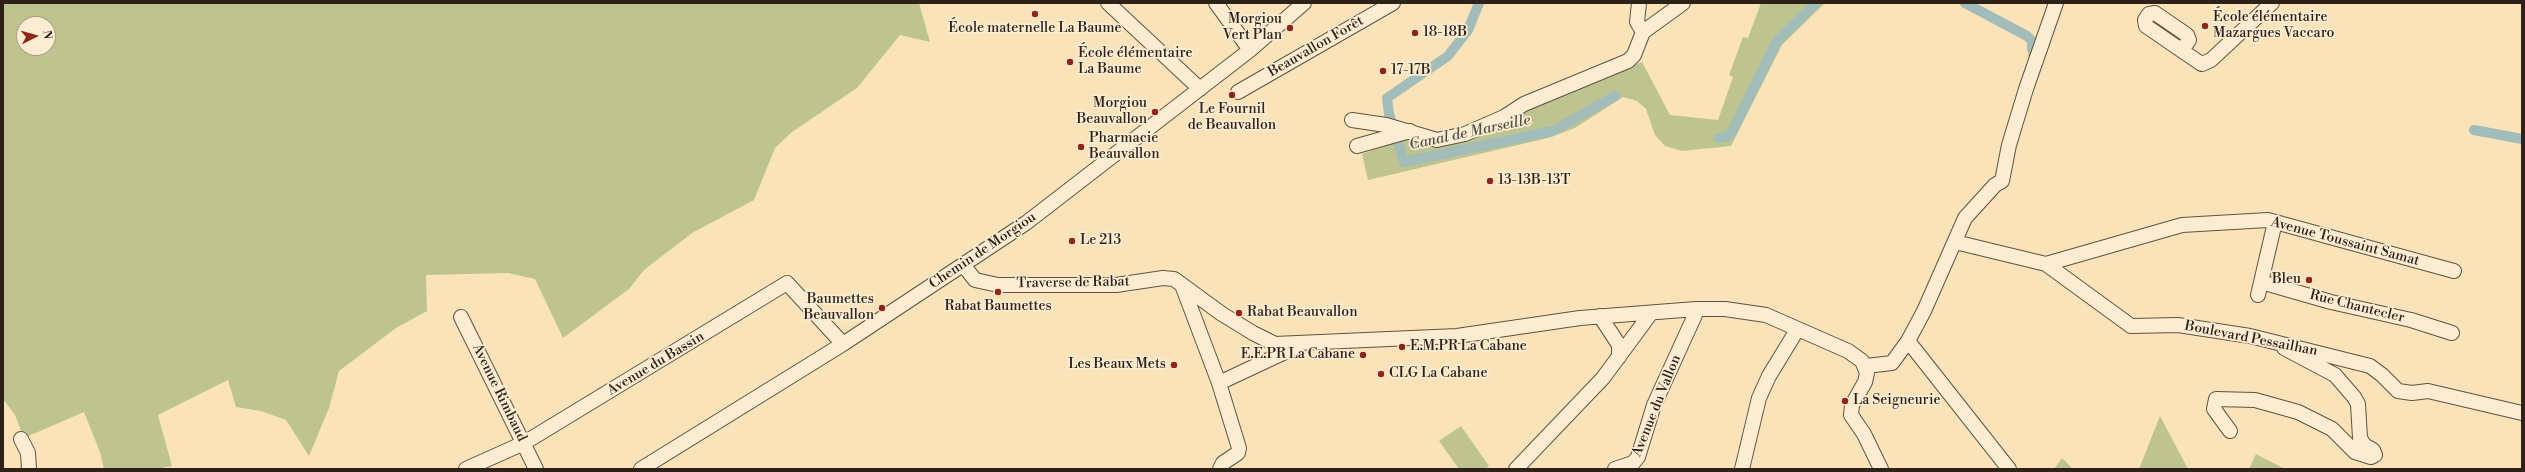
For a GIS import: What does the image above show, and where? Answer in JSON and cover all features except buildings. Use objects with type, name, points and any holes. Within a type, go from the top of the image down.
[{"type":"street","points":[[1108,3],[1200,89]]},
{"type":"street","points":[[1216,3],[1250,50]]},
{"type":"street","name":"Chemin de Morgiou","points":[[641,469],[843,344],[964,266],[1026,223],[1250,50],[1304,3]]},
{"type":"street","name":"Beauvallon Forêt","points":[[1238,92],[1393,3]]},
{"type":"street","points":[[1639,3],[1637,22],[1643,32]]},
{"type":"street","points":[[1352,120],[1410,131],[1437,140],[1465,134],[1498,120],[1524,104],[1628,60],[1634,55],[1643,32],[1683,3]]},
{"type":"street","points":[[1881,469],[1864,434],[1850,415],[1852,404],[1865,382],[1866,366],[1892,363],[1908,341],[1943,272],[1965,218],[1995,185],[2002,181],[2009,145],[2026,89],[2056,3]]},
{"type":"street","points":[[2182,50],[2200,63],[2208,62],[2272,3]]},
{"type":"street","points":[[1357,146],[1410,131]]},
{"type":"street","name":"Avenue Toussaint Samat","points":[[1955,242],[2046,264],[2182,225],[2268,220],[2454,271]]},
{"type":"street","name":"Rue Chantecler","points":[[2274,222],[2260,288],[2411,320],[2452,333]]},
{"type":"street","name":"Boulevard Pessailhan","points":[[2046,264],[2130,326],[2178,325],[2274,341],[2370,366],[2382,375],[2398,391],[2412,393],[2428,391],[2522,413]]},
{"type":"street","name":"Traverse de Rabat","points":[[964,266],[975,280],[998,285],[1116,286],[1163,278],[1174,279],[1222,314],[1275,344],[1457,336],[1600,316],[1695,312],[1725,308],[1766,315],[1848,351],[1866,366]]},
{"type":"street","name":"Avenue du Bassin","points":[[466,469],[524,443],[787,283],[843,344]]},
{"type":"street","points":[[1182,285],[1219,383],[1239,448],[1234,457],[1223,463],[1220,469]]},
{"type":"street","name":"Avenue du Vallon","points":[[1615,469],[1636,461],[1654,405],[1695,312]]},
{"type":"street","points":[[1516,469],[1602,378],[1619,351],[1651,313]]},
{"type":"street","points":[[1619,351],[1620,314]]},
{"type":"street","points":[[1600,316],[1619,351]]},
{"type":"street","name":"Avenue Rimbaud","points":[[461,317],[536,469]]},
{"type":"street","points":[[1742,469],[1759,398],[1791,327]]},
{"type":"street","points":[[1908,341],[2008,469]]},
{"type":"street","points":[[2230,431],[2214,409],[2216,399],[2255,400],[2298,412],[2332,429],[2355,452],[2371,456],[2375,455],[2373,450],[2364,446],[2360,438],[2358,404],[2340,380],[2274,341]]},
{"type":"street","points":[[1219,383],[1302,344]]},
{"type":"street","points":[[21,439],[28,453],[29,469]]},
{"type":"green space","points":[[3,3],[919,3],[930,42],[900,35],[857,88],[792,132],[775,148],[754,200],[692,233],[644,270],[629,289],[563,338],[535,279],[508,273],[426,275],[427,311],[396,328],[339,371],[329,408],[309,456],[286,420],[261,411],[236,407],[228,380],[158,415],[172,466],[157,469],[104,469],[100,452],[84,412],[24,438],[15,415],[3,399]]},
{"type":"green space","points":[[1761,3],[1825,3],[1782,45],[1731,146],[1682,151],[1665,146],[1655,135],[1646,109],[1637,101],[1623,97],[1575,128],[1548,138],[1368,180],[1362,154],[1409,137],[1436,146],[1642,62],[1670,115],[1718,120],[1733,77],[1729,75],[1743,37],[1748,38]]},
{"type":"green space","points":[[1957,3],[1970,3],[2040,40],[2034,60],[2028,56],[2028,40]]},
{"type":"green space","points":[[2160,416],[2188,469],[2139,469]]},
{"type":"green space","points":[[1461,426],[1489,466],[1485,469],[1459,469],[1439,441]]},
{"type":"green space","points":[[2256,454],[2285,469],[2249,469]]},
{"type":"green space","points":[[2062,458],[2073,469],[2054,469]]},
{"type":"waterway","name":"Canal de Marseille","points":[[1479,3],[1468,30],[1448,56],[1387,98],[1389,114],[1404,162],[1553,131],[1615,96]]},
{"type":"waterway","name":"Canal de Marseille","points":[[1719,138],[1729,136],[1735,126],[1777,41],[1816,3]]},
{"type":"waterway","name":"Canal de Marseille","points":[[1965,3],[2027,36],[2032,41],[2032,49]]},
{"type":"waterway","name":"Canal de Marseille","points":[[2474,130],[2522,139]]},
{"type":"place","name":"École maternelle La Baume","points":[[1035,14]]},
{"type":"place","name":"École élémentaire Mazargues Vaccaro","points":[[2205,26]]},
{"type":"place","name":"Morgiou Vert Plan","points":[[1290,28]]},
{"type":"place","name":"18-18B","points":[[1415,33]]},
{"type":"place","name":"École élémentaire La Baume","points":[[1070,62]]},
{"type":"place","name":"17-17B","points":[[1383,71]]},
{"type":"place","name":"Le Fournil de Beauvallon","points":[[1232,95]]},
{"type":"place","name":"Morgiou Beauvallon","points":[[1155,112]]},
{"type":"place","name":"Pharmacie Beauvallon","points":[[1081,147]]},
{"type":"place","name":"13-13B-13T","points":[[1490,181]]},
{"type":"place","name":"Le 213","points":[[1072,241]]},
{"type":"place","name":"Bleu","points":[[2309,280]]},
{"type":"place","name":"Rabat Baumettes","points":[[998,292]]},
{"type":"place","name":"Baumettes Beauvallon","points":[[882,308]]},
{"type":"place","name":"Rabat Beauvallon","points":[[1239,313]]},
{"type":"place","name":"E.M.PR La Cabane","points":[[1402,347]]},
{"type":"place","name":"E.E.PR La Cabane","points":[[1363,355]]},
{"type":"place","name":"Les Beaux Mets","points":[[1174,365]]},
{"type":"place","name":"CLG La Cabane","points":[[1381,374]]},
{"type":"place","name":"La Seigneurie","points":[[1845,401]]}]
